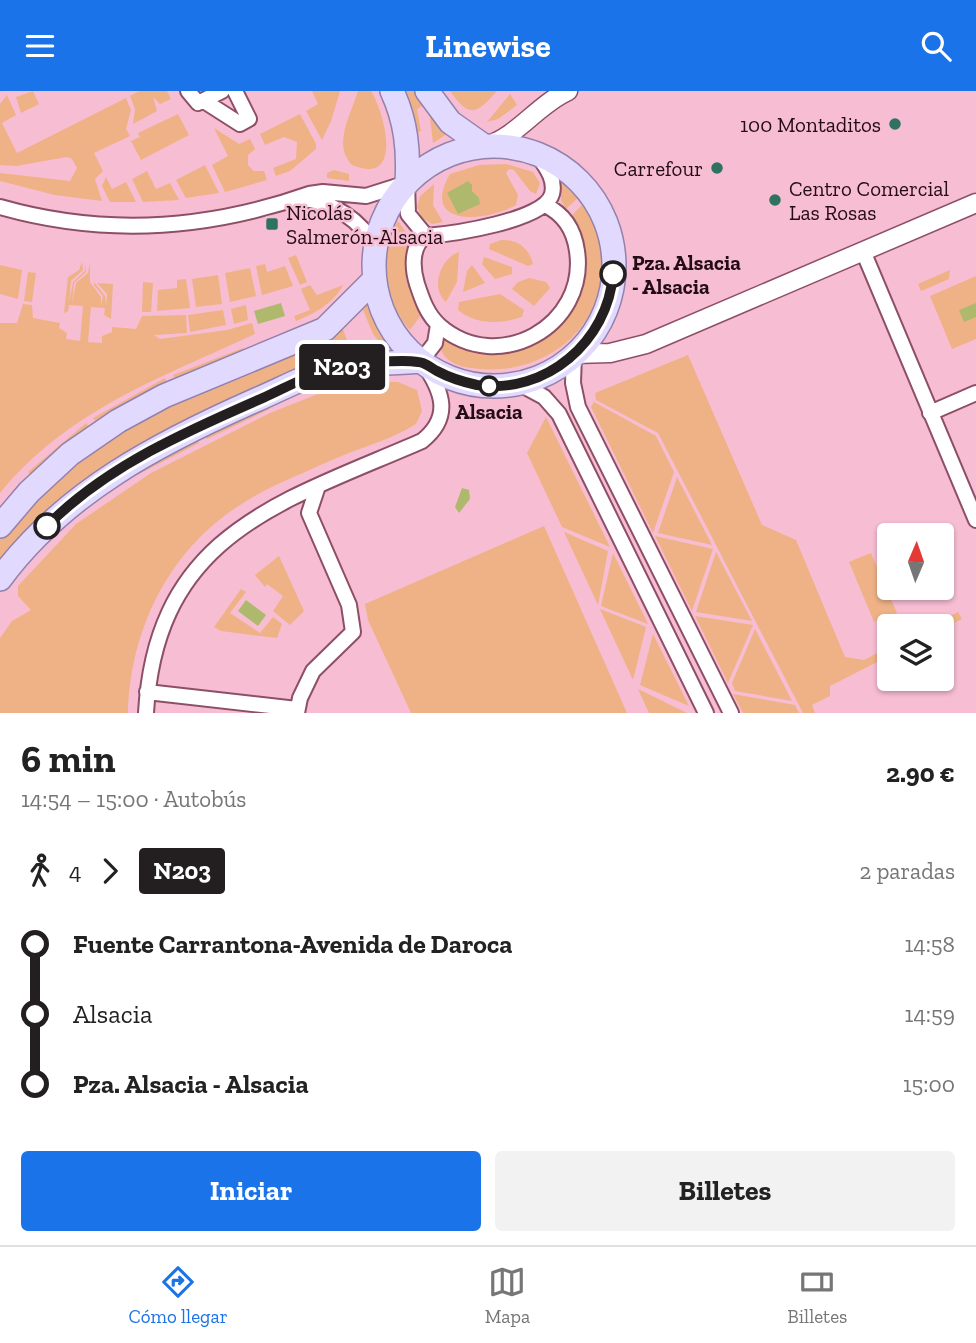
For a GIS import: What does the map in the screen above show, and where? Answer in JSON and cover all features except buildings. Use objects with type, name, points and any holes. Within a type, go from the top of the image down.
[{"type":"main road","points":[[392,91],[405,126],[407,183]]},
{"type":"main road","points":[[427,91],[450,122],[485,146]]},
{"type":"main road","points":[[485,146],[537,154],[557,164],[589,193],[608,228],[613,248],[612,287],[607,306],[593,335],[575,354],[540,377],[518,383],[476,384],[455,379],[422,362],[389,325],[374,280],[375,247],[392,202],[407,183],[434,162],[450,154],[485,146]]},
{"type":"main road","points":[[0,526],[29,492],[70,454],[118,421],[164,396],[326,329],[374,280]]},
{"type":"main road","points":[[0,579],[60,513],[144,454],[229,413],[332,369],[360,364],[422,362]]},
{"type":"street","points":[[188,91],[198,103],[222,91]]},
{"type":"street","points":[[204,101],[240,124],[249,118],[236,91]]},
{"type":"street","points":[[485,146],[500,142],[533,112],[568,91]]},
{"type":"street","points":[[537,154],[552,180],[552,195],[545,205],[527,214],[479,227],[426,236],[419,240],[414,254],[415,279],[425,305],[438,325],[460,339],[487,347],[509,346],[531,339],[552,323],[575,284],[578,256],[575,241],[564,217],[545,205]]},
{"type":"street","points":[[0,207],[65,223],[158,227],[219,220],[323,192],[366,196],[407,183],[408,214],[426,236]]},
{"type":"street","points":[[296,198],[314,200],[343,213],[363,227],[375,247]]},
{"type":"street","points":[[731,713],[578,407],[573,383],[575,354],[610,353],[646,344],[976,203]]},
{"type":"street","points":[[863,251],[976,520]]},
{"type":"street","points":[[146,713],[154,654],[168,615],[197,568],[227,537],[274,505],[422,441],[433,432],[440,422],[440,392],[422,362],[435,343],[438,325]]},
{"type":"street","points":[[518,383],[544,397],[559,414],[706,713]]},
{"type":"street","points":[[930,413],[976,393]]},
{"type":"street","points":[[309,513],[318,486]]},
{"type":"street","points":[[148,692],[297,711],[313,671],[354,632],[349,605],[309,513],[300,506],[274,505]]},
{"type":"shaded area","points":[[33,91],[39,104],[21,113],[16,97]]},
{"type":"shaded area","points":[[139,91],[167,91],[171,99],[160,104],[153,97],[157,111],[133,124],[135,109],[130,96]]},
{"type":"shaded area","points":[[312,91],[340,91],[322,140],[306,111],[318,104]]},
{"type":"shaded area","points":[[358,91],[371,91],[385,130],[385,157],[379,166],[368,169],[352,165],[344,148],[345,129]]},
{"type":"shaded area","points":[[403,91],[416,91],[424,105],[417,109],[421,131],[417,133]]},
{"type":"shaded area","points":[[450,91],[497,91],[478,109],[473,110],[462,106]]},
{"type":"shaded area","points":[[510,94],[517,105],[498,119],[487,122]]},
{"type":"shaded area","points":[[7,95],[16,115],[2,123],[17,153],[126,98],[131,110],[126,129],[130,136],[94,153],[103,171],[95,179],[102,201],[55,195],[0,181],[0,173],[70,181],[77,168],[72,159],[67,157],[16,166],[0,165],[0,104]]},
{"type":"shaded area","points":[[178,114],[189,135],[141,160],[131,141],[140,137],[138,133]]},
{"type":"shaded area","points":[[300,114],[316,149],[290,171],[276,176],[273,168],[296,159],[297,142],[284,137],[265,145],[260,134]]},
{"type":"shaded area","points":[[433,116],[447,134],[433,143],[430,118]]},
{"type":"shaded area","points":[[214,128],[239,144],[250,139],[255,149],[248,155],[248,165],[254,171],[264,171],[267,180],[225,192],[212,165],[228,156]]},
{"type":"shaded area","points":[[506,164],[533,172],[540,183],[536,194],[530,191],[514,170],[509,169],[506,173],[518,195],[516,205],[504,211],[474,217],[450,212],[443,204],[443,192],[450,174],[479,165]]},
{"type":"shaded area","points":[[205,165],[219,193],[186,198],[176,180]]},
{"type":"shaded area","points":[[334,170],[349,174],[349,181],[327,178],[327,173]]},
{"type":"shaded area","points":[[147,171],[156,189],[170,183],[179,200],[143,202],[132,179]]},
{"type":"shaded area","points":[[106,177],[112,189],[126,182],[136,202],[110,202],[102,186]]},
{"type":"shaded area","points":[[561,180],[579,197],[566,209],[561,200]]},
{"type":"shaded area","points":[[468,181],[480,204],[458,214],[447,193]]},
{"type":"shaded area","points":[[434,184],[433,205],[443,222],[432,224],[422,218],[417,207],[420,196]]},
{"type":"shaded area","points":[[583,204],[596,226],[602,253],[601,280],[595,304],[583,325],[566,343],[546,356],[523,365],[498,369],[472,368],[458,365],[446,358],[441,350],[445,341],[482,353],[496,354],[521,350],[543,340],[560,326],[574,307],[582,286],[584,263],[581,240],[571,216]]},
{"type":"shaded area","points":[[398,221],[407,234],[406,280],[421,315],[410,330],[395,307],[388,277],[388,247]]},
{"type":"shaded area","points":[[501,240],[513,241],[522,246],[529,253],[533,264],[528,266],[489,249],[490,244]]},
{"type":"shaded area","points":[[459,252],[457,282],[446,302],[439,290],[439,274],[452,255]]},
{"type":"shaded area","points":[[296,255],[307,282],[300,285],[288,258]]},
{"type":"shaded area","points":[[484,257],[512,267],[512,274],[495,279],[482,264]]},
{"type":"shaded area","points":[[82,262],[83,270],[71,281],[69,303],[73,282],[85,271],[85,262],[86,272],[74,283],[72,303],[76,283],[88,273],[90,262],[90,282],[101,297],[101,306],[103,296],[94,282],[105,296],[106,306],[107,294],[97,283],[113,284],[111,319],[104,315],[105,308],[91,307],[88,342],[102,343],[102,336],[112,332],[112,327],[136,329],[142,316],[186,315],[187,333],[154,335],[160,339],[227,330],[252,323],[255,334],[151,381],[86,417],[27,464],[0,493],[0,323],[17,323],[23,304],[32,305],[33,318],[60,323],[59,328],[67,333],[66,339],[80,341],[83,306],[69,305],[68,311],[64,313],[68,277],[79,270]]},
{"type":"shaded area","points":[[265,264],[267,272],[285,266],[293,286],[262,295],[256,266]]},
{"type":"shaded area","points":[[0,265],[22,270],[18,299],[0,294]]},
{"type":"shaded area","points":[[472,265],[485,283],[463,292],[467,271]]},
{"type":"shaded area","points":[[250,268],[256,296],[230,302],[225,273]]},
{"type":"shaded area","points":[[950,270],[949,279],[921,291],[918,284]]},
{"type":"shaded area","points":[[28,272],[36,273],[32,302],[24,301]]},
{"type":"shaded area","points":[[218,275],[222,304],[196,307],[192,279]]},
{"type":"shaded area","points":[[976,276],[976,339],[952,349],[930,296]]},
{"type":"shaded area","points":[[529,278],[546,282],[550,288],[534,306],[512,289],[518,282]]},
{"type":"shaded area","points":[[186,279],[190,308],[157,311],[158,290],[177,288],[177,280]]},
{"type":"shaded area","points":[[143,282],[153,283],[151,312],[142,312]]},
{"type":"shaded area","points":[[310,285],[317,295],[343,285],[323,307],[296,321],[294,316],[310,310],[301,289]]},
{"type":"shaded area","points":[[500,294],[524,310],[522,317],[489,322],[465,315],[458,310],[459,302]]},
{"type":"shaded area","points":[[281,303],[285,316],[258,324],[254,311]]},
{"type":"shaded area","points":[[976,303],[976,317],[964,322],[959,310]]},
{"type":"shaded area","points":[[366,304],[382,338],[393,352],[389,354],[373,334],[361,305]]},
{"type":"shaded area","points":[[246,305],[248,320],[234,324],[231,309]]},
{"type":"shaded area","points":[[223,310],[226,325],[190,332],[188,315]]},
{"type":"shaded area","points":[[342,327],[349,345],[353,344],[360,356],[229,404],[3,562],[0,559],[0,538],[47,485],[136,418]]},
{"type":"shaded area","points":[[243,348],[244,352],[175,380],[173,375]]},
{"type":"shaded area","points":[[688,355],[762,525],[796,540],[845,657],[864,660],[877,653],[877,662],[830,686],[830,696],[812,705],[815,713],[803,713],[658,433],[596,400],[595,393]]},
{"type":"shaded area","points":[[165,378],[167,383],[96,422],[93,418]]},
{"type":"shaded area","points":[[398,382],[417,390],[422,411],[416,424],[251,498],[215,523],[174,569],[158,595],[136,652],[128,713],[0,713],[0,638],[12,621],[31,610],[18,596],[18,586],[76,524],[151,473],[270,413],[323,392]]},
{"type":"shaded area","points":[[594,402],[656,436],[674,472],[653,533],[591,407]]},
{"type":"shaded area","points":[[267,404],[270,409],[207,439],[205,435]]},
{"type":"shaded area","points":[[546,417],[610,547],[562,527],[527,453]]},
{"type":"shaded area","points":[[86,423],[89,427],[31,475],[28,472]]},
{"type":"shaded area","points":[[197,439],[199,443],[137,475],[134,470]]},
{"type":"shaded area","points":[[677,477],[712,545],[658,533]]},
{"type":"shaded area","points":[[462,488],[469,490],[470,499],[459,513],[455,507]]},
{"type":"shaded area","points":[[544,526],[627,713],[411,713],[368,620],[365,604]]},
{"type":"shaded area","points":[[564,532],[608,551],[598,605]]},
{"type":"shaded area","points":[[655,536],[713,549],[692,611]]},
{"type":"shaded area","points":[[716,552],[752,621],[696,612]]},
{"type":"shaded area","points":[[613,553],[648,624],[601,606]]},
{"type":"shaded area","points":[[871,553],[877,567],[877,600],[891,600],[897,613],[877,614],[877,621],[874,622],[849,562]]},
{"type":"shaded area","points":[[279,556],[304,611],[290,625],[273,611],[283,596],[267,584],[265,587],[255,575]]},
{"type":"shaded area","points":[[241,589],[246,592],[230,613],[260,633],[273,617],[282,624],[277,638],[221,631],[214,627]]},
{"type":"shaded area","points":[[246,600],[266,615],[258,626],[238,611]]},
{"type":"shaded area","points":[[600,609],[646,627],[633,680]]},
{"type":"shaded area","points":[[958,612],[962,619],[954,623],[954,614]]},
{"type":"shaded area","points":[[695,616],[753,625],[728,683]]},
{"type":"shaded area","points":[[755,629],[792,701],[735,691],[732,683]]},
{"type":"shaded area","points":[[653,634],[689,706],[640,685]]},
{"type":"shaded area","points":[[638,689],[687,713],[649,713]]},
{"type":"shaded area","points":[[733,694],[795,705],[799,713],[743,713]]},
{"type":"bus line","name":"N203","points":[[47,526],[99,483],[144,454],[229,413],[332,369],[360,364],[421,362],[455,379],[489,386],[504,386],[540,377],[574,355],[593,335],[607,306],[613,274]]},
{"type":"place","name":"100 Montaditos","points":[[895,124]]},
{"type":"place","name":"Carrefour","points":[[717,168]]},
{"type":"place","name":"Centro Comercial Las Rosas","points":[[775,200]]},
{"type":"place","name":"Nicolás Salmerón-Alsacia","points":[[272,224]]},
{"type":"place","name":"Pza. Alsacia - Alsacia","points":[[613,274]]},
{"type":"place","name":"Alsacia","points":[[489,386]]}]
